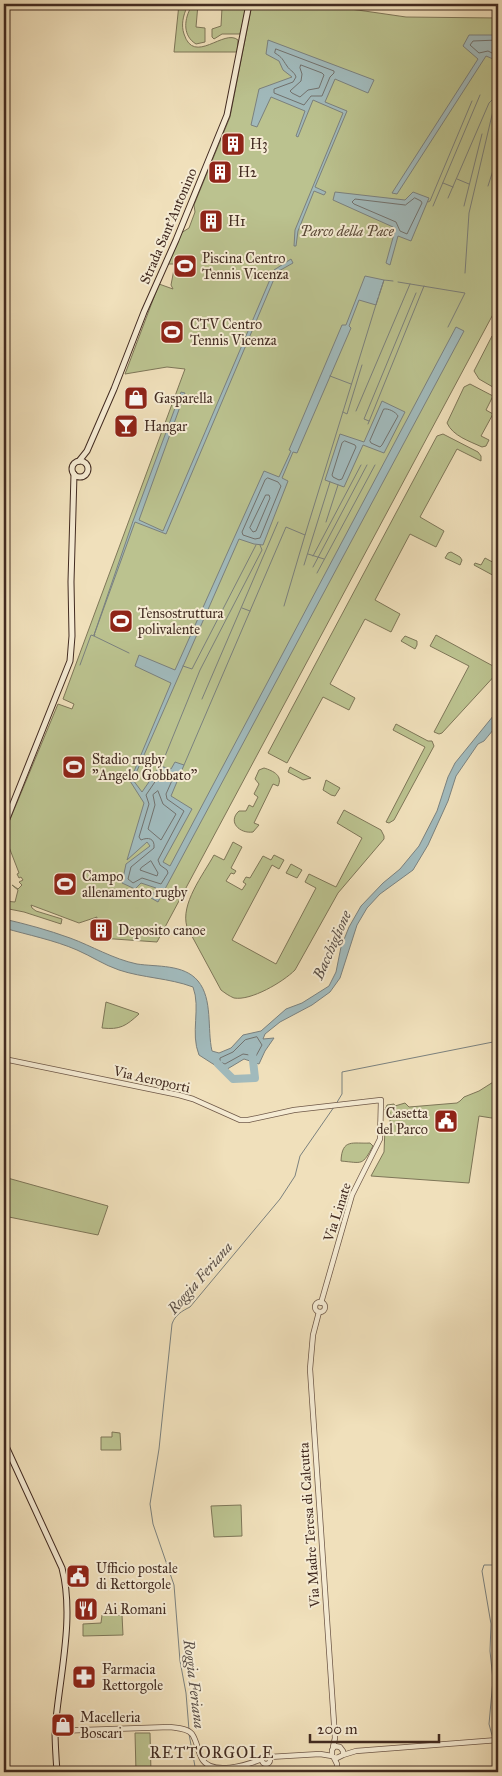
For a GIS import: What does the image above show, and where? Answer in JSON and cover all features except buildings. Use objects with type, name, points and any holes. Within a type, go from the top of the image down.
[{"type":"main road","name":"Strada Sant'Antonino","points":[[4,826],[70,662],[72,636],[73,464],[79,461],[87,451],[226,114],[231,100],[249,4]]},
{"type":"main road","name":"Strada Sant'Antonino","points":[[73,491],[76,483],[87,473],[87,451]]},
{"type":"main road","points":[[79,461],[88,465]]},
{"type":"main road","points":[[74,474],[83,476]]},
{"type":"main road","points":[[4,1442],[62,1568],[66,1583],[67,1620],[55,1731],[57,1772]]},
{"type":"street","name":"Via Aeroporti","points":[[4,1059],[179,1095],[240,1120],[294,1110],[381,1100]]},
{"type":"street","name":"Via Linate","points":[[319,1312],[315,1306],[321,1303],[352,1195],[379,1140],[381,1100]]},
{"type":"street","name":"Via Madre Teresa di Calcutta","points":[[319,1312],[313,1335],[310,1369],[335,1738],[333,1748]]},
{"type":"street","points":[[55,1731],[170,1727],[184,1730],[193,1735],[204,1764],[218,1770],[263,1761],[265,1756],[270,1759],[320,1754],[339,1758],[356,1751],[496,1740]]},
{"type":"street","name":"Via Madre Teresa di Calcutta","points":[[335,1738],[341,1747]]},
{"type":"street","points":[[320,1754],[337,1746],[356,1751]]},
{"type":"street","points":[[341,1747],[344,1751],[343,1755]]},
{"type":"street","points":[[333,1748],[337,1772]]},
{"type":"green space","points":[[179,4],[198,4],[196,27],[205,28],[205,42],[196,44],[192,41],[186,28],[190,9],[187,7],[183,27],[184,34],[189,43],[195,47],[202,47],[225,38],[232,38],[238,40],[237,52],[174,52]]},
{"type":"green space","points":[[219,4],[247,4],[240,34],[222,34],[214,39],[212,37],[212,29],[221,26],[222,8]]},
{"type":"green space","name":"Parco della Pace","points":[[252,4],[316,4],[406,17],[498,18],[498,305],[157,942],[100,938],[93,936],[97,917],[79,923],[31,905],[36,911],[62,919],[61,924],[24,912],[4,908],[4,901],[15,902],[18,890],[12,885],[18,889],[22,885],[19,882],[23,880],[17,874],[19,873],[4,834],[58,704],[72,709],[74,704],[63,699],[185,369],[167,367],[125,374],[159,284],[173,289],[171,285],[175,264],[168,264],[181,233],[189,228],[195,212],[194,205],[230,117]]},
{"type":"green space","points":[[498,335],[498,390],[479,379],[474,371],[492,336],[496,338]]},
{"type":"green space","points":[[470,384],[493,396],[486,410],[493,414],[481,436],[489,440],[486,446],[482,447],[457,435],[447,423],[464,387]]},
{"type":"green space","points":[[443,434],[478,452],[481,456],[481,461],[457,449],[420,517],[444,531],[436,547],[410,534],[375,600],[400,614],[391,632],[365,619],[330,684],[355,698],[349,710],[323,697],[287,763],[268,753],[437,436]]},
{"type":"green space","points":[[451,552],[460,557],[462,560],[460,565],[445,558]]},
{"type":"green space","points":[[485,558],[498,565],[498,578],[474,565],[475,563],[481,565]]},
{"type":"green space","points":[[436,635],[493,666],[498,657],[498,672],[439,734],[434,732],[469,666],[430,646]]},
{"type":"green space","points":[[405,636],[417,641],[415,649],[401,641]]},
{"type":"green space","points":[[396,724],[428,741],[432,741],[434,746],[394,820],[389,823],[386,822],[425,747],[393,730]]},
{"type":"green space","points":[[290,767],[311,778],[303,780],[288,772]]},
{"type":"green space","points":[[264,768],[277,774],[279,779],[278,786],[273,784],[254,823],[259,825],[253,832],[244,831],[237,826],[234,819],[239,811],[246,811],[249,805],[253,807],[258,797],[254,794],[259,784],[255,779],[259,770]]},
{"type":"green space","points":[[326,780],[340,788],[335,796],[323,790]]},
{"type":"green space","points":[[344,810],[381,830],[384,839],[338,893],[295,970],[283,980],[258,994],[234,998],[227,994],[221,990],[187,927],[186,918],[187,909],[194,890],[214,855],[224,860],[233,842],[242,847],[231,868],[236,871],[234,874],[231,873],[226,881],[242,890],[246,884],[243,882],[246,877],[250,878],[263,856],[271,860],[274,855],[284,860],[279,869],[272,865],[232,940],[276,964],[316,888],[305,882],[309,874],[336,887],[362,838],[337,823]]},
{"type":"green space","points":[[291,864],[302,870],[297,878],[286,873]]},
{"type":"green space","points":[[106,1002],[139,1014],[122,1026],[102,1028]]},
{"type":"green space","points":[[498,1079],[498,1119],[479,1116],[469,1183],[371,1176],[384,1152],[385,1128],[390,1126],[390,1112],[385,1110],[387,1105],[394,1104],[395,1106],[405,1103],[409,1107],[457,1103],[464,1097],[479,1091]]},
{"type":"green space","points":[[370,1143],[373,1146],[361,1162],[341,1161],[346,1145]]},
{"type":"green space","points":[[4,1177],[108,1206],[98,1235],[4,1216]]},
{"type":"green space","points":[[112,1432],[120,1433],[121,1450],[101,1450],[101,1437],[112,1437]]},
{"type":"green space","points":[[241,1505],[242,1536],[214,1537],[211,1506]]},
{"type":"green space","points":[[102,1615],[122,1615],[123,1635],[83,1636],[83,1624],[101,1623]]},
{"type":"green space","points":[[135,1733],[150,1733],[151,1772],[136,1772]]},
{"type":"water","points":[[469,35],[498,35],[498,61],[486,56],[397,194],[392,193],[478,59],[463,46]]},
{"type":"water","points":[[268,40],[374,80],[368,93],[335,79],[325,102],[347,111],[315,187],[326,192],[324,195],[314,191],[298,231],[296,246],[294,246],[295,230],[343,113],[313,100],[298,137],[296,136],[305,111],[271,97],[257,127],[251,125],[259,89],[292,77],[283,70],[279,61],[266,54]]},
{"type":"water","points":[[335,192],[405,200],[413,192],[429,198],[411,241],[398,236],[390,265],[386,263],[394,234],[393,227],[333,200]]},
{"type":"water","name":"Piscina Centro Tennis Vicenza","points":[[183,258],[190,259],[188,275],[181,274]]},
{"type":"water","points":[[291,259],[293,263],[277,272],[166,534],[135,522],[94,635],[133,521],[181,392],[185,393],[139,520],[163,531],[274,270]]},
{"type":"water","points":[[365,276],[384,280],[376,305],[359,300],[349,326],[351,328],[297,453],[293,452],[282,478],[288,481],[263,545],[239,539],[133,780],[142,792],[160,766],[171,769],[175,762],[184,765],[171,796],[192,809],[163,862],[170,866],[456,327],[464,331],[158,902],[151,898],[156,888],[141,883],[135,889],[122,883],[126,864],[150,846],[147,842],[127,860],[144,803],[130,781],[171,683],[135,666],[139,655],[175,670],[264,471],[279,477],[342,325],[346,325]]},
{"type":"water","points":[[382,401],[405,412],[384,453],[363,445],[344,487],[325,480],[340,434],[364,442]]},
{"type":"water","name":"Bacchiglione","points":[[498,710],[498,724],[484,741],[478,744],[456,776],[448,801],[428,845],[413,870],[380,894],[367,908],[357,925],[340,978],[330,992],[312,1005],[280,1022],[265,1034],[263,1039],[274,1038],[259,1064],[244,1059],[224,1071],[199,1055],[195,1038],[196,1003],[193,987],[119,970],[68,946],[4,928],[4,919],[62,935],[128,962],[170,967],[185,972],[198,981],[206,996],[212,1051],[219,1053],[231,1048],[243,1035],[261,1031],[286,1009],[302,1003],[329,986],[336,972],[341,947],[349,927],[361,906],[383,883],[400,869],[419,846],[437,811],[448,777],[455,763]]},
{"type":"waterway","points":[[4,4],[6,5],[4,14]]},
{"type":"waterway","points":[[433,206],[480,95]]},
{"type":"waterway","points":[[448,198],[489,103],[494,98],[498,99]]},
{"type":"waterway","points":[[465,273],[469,213],[496,98]]},
{"type":"waterway","points":[[428,202],[472,101]]},
{"type":"waterway","points":[[464,206],[482,134]]},
{"type":"waterway","points":[[488,186],[498,155]]},
{"type":"waterway","points":[[457,179],[469,184]]},
{"type":"waterway","points":[[443,183],[453,187]]},
{"type":"waterway","points":[[495,200],[498,189]]},
{"type":"waterway","points":[[379,295],[384,280],[393,281]]},
{"type":"waterway","points":[[398,282],[465,293],[448,327]]},
{"type":"waterway","points":[[356,411],[410,284]]},
{"type":"waterway","points":[[368,424],[424,286]]},
{"type":"waterway","points":[[369,421],[364,419],[416,293]]},
{"type":"waterway","points":[[184,765],[286,527],[305,535],[378,298]]},
{"type":"waterway","points":[[343,412],[347,414],[362,365]]},
{"type":"waterway","points":[[330,376],[351,384]]},
{"type":"waterway","points":[[313,556],[361,465]]},
{"type":"waterway","points":[[313,567],[367,465]]},
{"type":"waterway","points":[[317,573],[375,465]]},
{"type":"waterway","points":[[304,565],[330,482]]},
{"type":"waterway","points":[[326,522],[338,485]]},
{"type":"waterway","points":[[202,699],[278,522]]},
{"type":"waterway","points":[[284,606],[305,535]]},
{"type":"waterway","points":[[183,666],[192,669],[256,545]]},
{"type":"waterway","points":[[161,766],[200,670],[262,550],[260,545]]},
{"type":"waterway","points":[[308,554],[324,559]]},
{"type":"waterway","points":[[242,608],[250,611]]},
{"type":"waterway","points":[[80,665],[91,635],[95,635]]},
{"type":"waterway","points":[[94,636],[129,653]]},
{"type":"waterway","name":"Roggia Feriana","points":[[336,1104],[342,1094],[342,1072],[498,1041]]},
{"type":"waterway","points":[[218,1064],[233,1079],[255,1078],[252,1052]]},
{"type":"waterway","name":"Roggia Feriana","points":[[189,1730],[186,1693],[180,1661],[174,1585],[153,1524],[150,1504],[159,1449],[172,1324],[177,1316],[190,1307],[280,1199],[295,1176],[300,1156],[334,1107]]},
{"type":"waterway","points":[[498,1460],[492,1491],[493,1507],[498,1522]]},
{"type":"waterway","points":[[493,1739],[489,1724],[493,1680],[490,1651],[491,1624],[482,1571],[484,1565],[498,1565]]},
{"type":"waterway","name":"Roggia Feriana","points":[[189,1734],[196,1772]]},
{"type":"place","name":"H3","points":[[233,144]]},
{"type":"place","name":"H2","points":[[220,172]]},
{"type":"place","name":"H1","points":[[211,221]]},
{"type":"place","name":"Piscina Centro Tennis Vicenza","points":[[185,266]]},
{"type":"place","name":"CTV Centro Tennis Vicenza","points":[[172,332]]},
{"type":"place","name":"Gasparella","points":[[136,398]]},
{"type":"place","name":"Hangar","points":[[126,426]]},
{"type":"place","name":"Tensostruttura polivalente","points":[[121,621]]},
{"type":"place","name":"Stadio rugby \"Angelo Gobbato\"","points":[[74,767]]},
{"type":"place","name":"Campo allenamento rugby","points":[[65,884]]},
{"type":"place","name":"Deposito canoe","points":[[101,930]]},
{"type":"place","name":"Casetta del Parco","points":[[446,1121]]},
{"type":"place","name":"Ufficio postale di Rettorgole","points":[[78,1576]]},
{"type":"place","name":"Ai Romani","points":[[86,1609]]},
{"type":"place","name":"Farmacia Rettorgole","points":[[84,1677]]},
{"type":"place","name":"Macelleria Boscari","points":[[63,1725]]},
{"type":"district","name":"RETTORGOLE","points":[[212,1752]]}]
